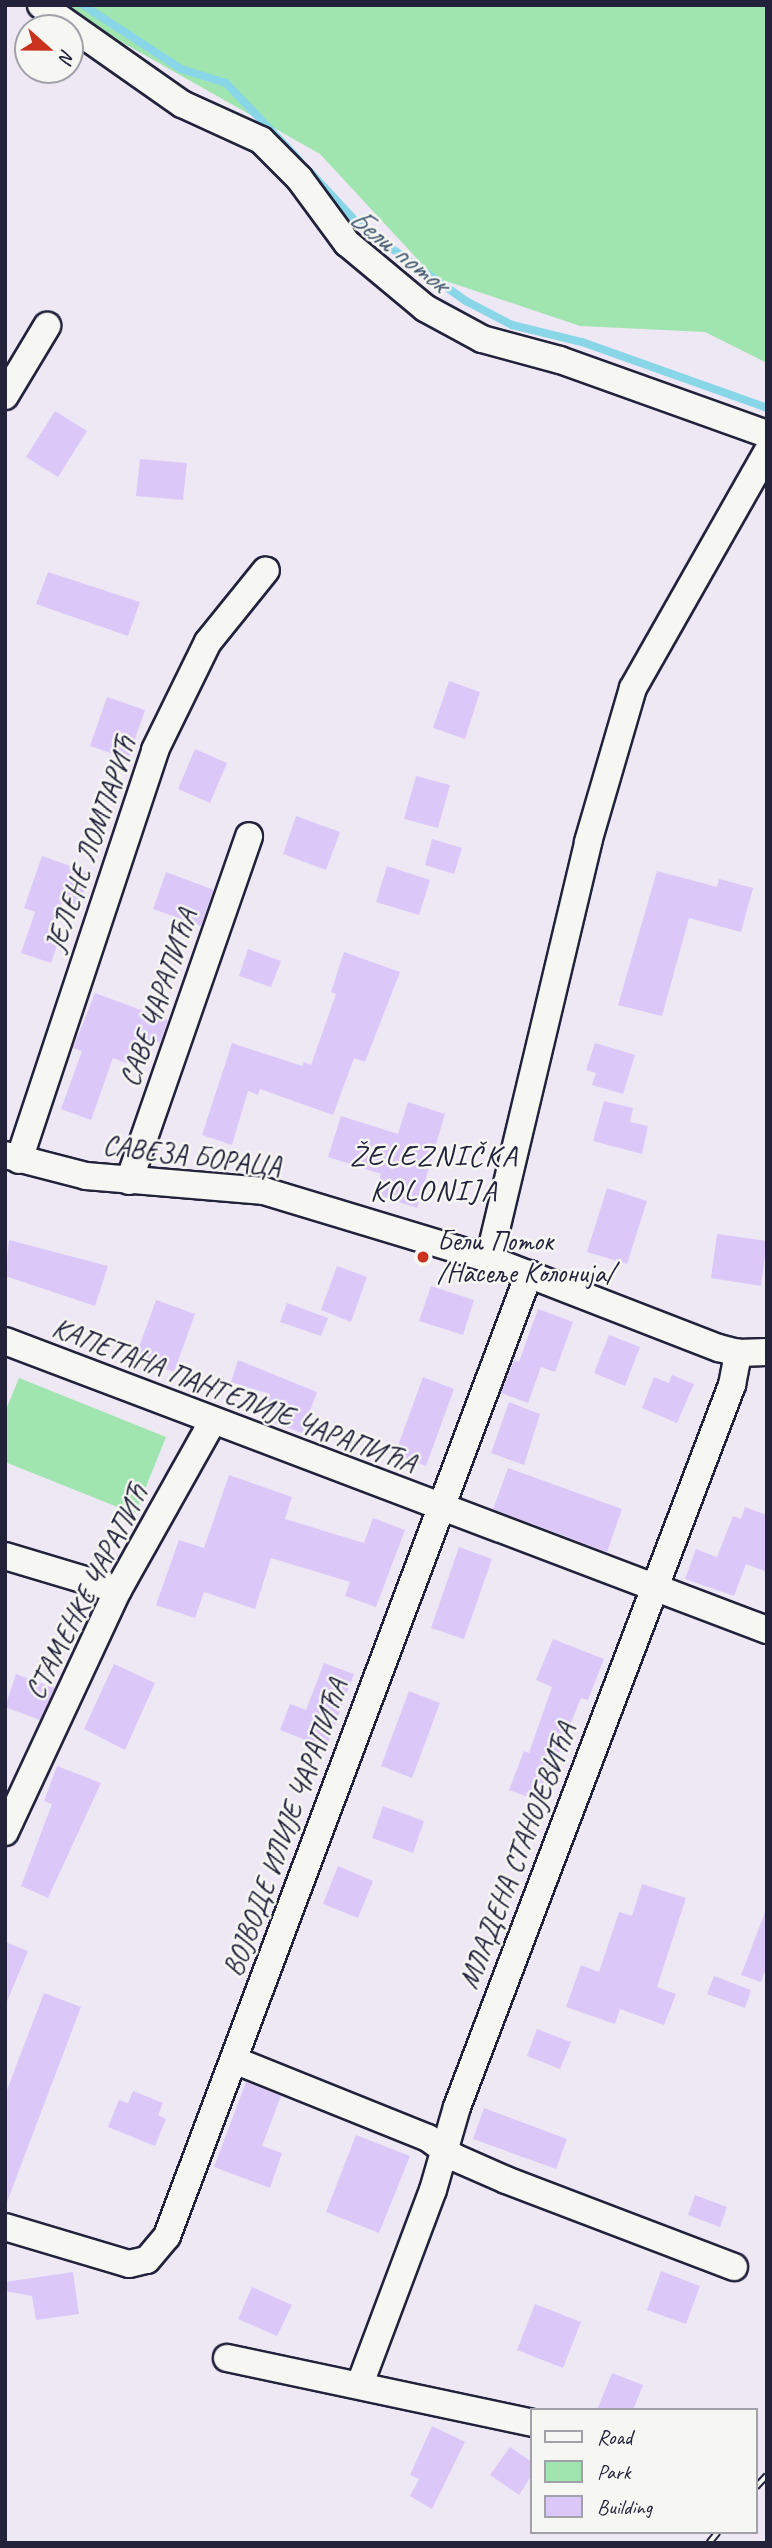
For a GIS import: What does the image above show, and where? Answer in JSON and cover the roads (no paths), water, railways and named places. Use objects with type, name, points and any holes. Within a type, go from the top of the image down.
[{"type":"street","points":[[41,5],[182,104],[261,141],[299,178],[346,243],[425,308],[482,339],[560,360],[767,434]]},
{"type":"street","points":[[5,396],[47,326]]},
{"type":"street","points":[[489,1259],[588,842],[634,688],[767,452]]},
{"type":"street","name":"ЈЕЛЕНЕ ЛОМПАРИЋ","points":[[12,1158],[155,750],[208,642],[266,570]]},
{"type":"street","name":"САВЕ ЧАРАПИЋА","points":[[129,1181],[249,836]]},
{"type":"street","name":"САВЕЗА БОРАЦА","points":[[12,1158],[129,1181],[180,1181],[264,1191],[489,1259],[738,1353],[767,1352]]},
{"type":"street","name":"ВОЈВОДЕ ИЛИЈЕ ЧАРАПИЋА","points":[[5,2227],[129,2264],[147,2260],[161,2247],[179,2210],[529,1274]]},
{"type":"street","name":"КАПЕТАНА ПАНТЕЛИЈЕ ЧАРАПИЋА","points":[[5,1342],[439,1509],[655,1588]]},
{"type":"street","name":"МЛАДЕНА СТАНОЈЕВИЋА","points":[[360,2384],[433,2190],[444,2148],[732,1385],[738,1353]]},
{"type":"street","name":"СТАМЕНКЕ ЧАРАПИЋ","points":[[5,1832],[118,1590],[213,1420]]},
{"type":"street","points":[[5,1556],[118,1590]]},
{"type":"street","points":[[655,1588],[767,1630]]},
{"type":"street","points":[[234,2060],[444,2148],[506,2180],[734,2267]]},
{"type":"street","points":[[227,2358],[360,2384],[530,2423]]},
{"type":"waterway","name":"Бели поток","points":[[83,5],[181,69],[226,83],[299,160]]},
{"type":"waterway","name":"Бели поток","points":[[310,172],[360,226],[466,301],[512,325],[582,342],[767,408]]},
{"type":"railway","points":[[758,2485],[767,2475]]},
{"type":"railway","points":[[709,2543],[716,2534]]},
{"type":"place","name":"Бели Поток /Насеље Колонија/","points":[[423,1257]]},
{"type":"district","name":"ŽELEZNIČKA KOLONIJA","points":[[434,1172]]}]
